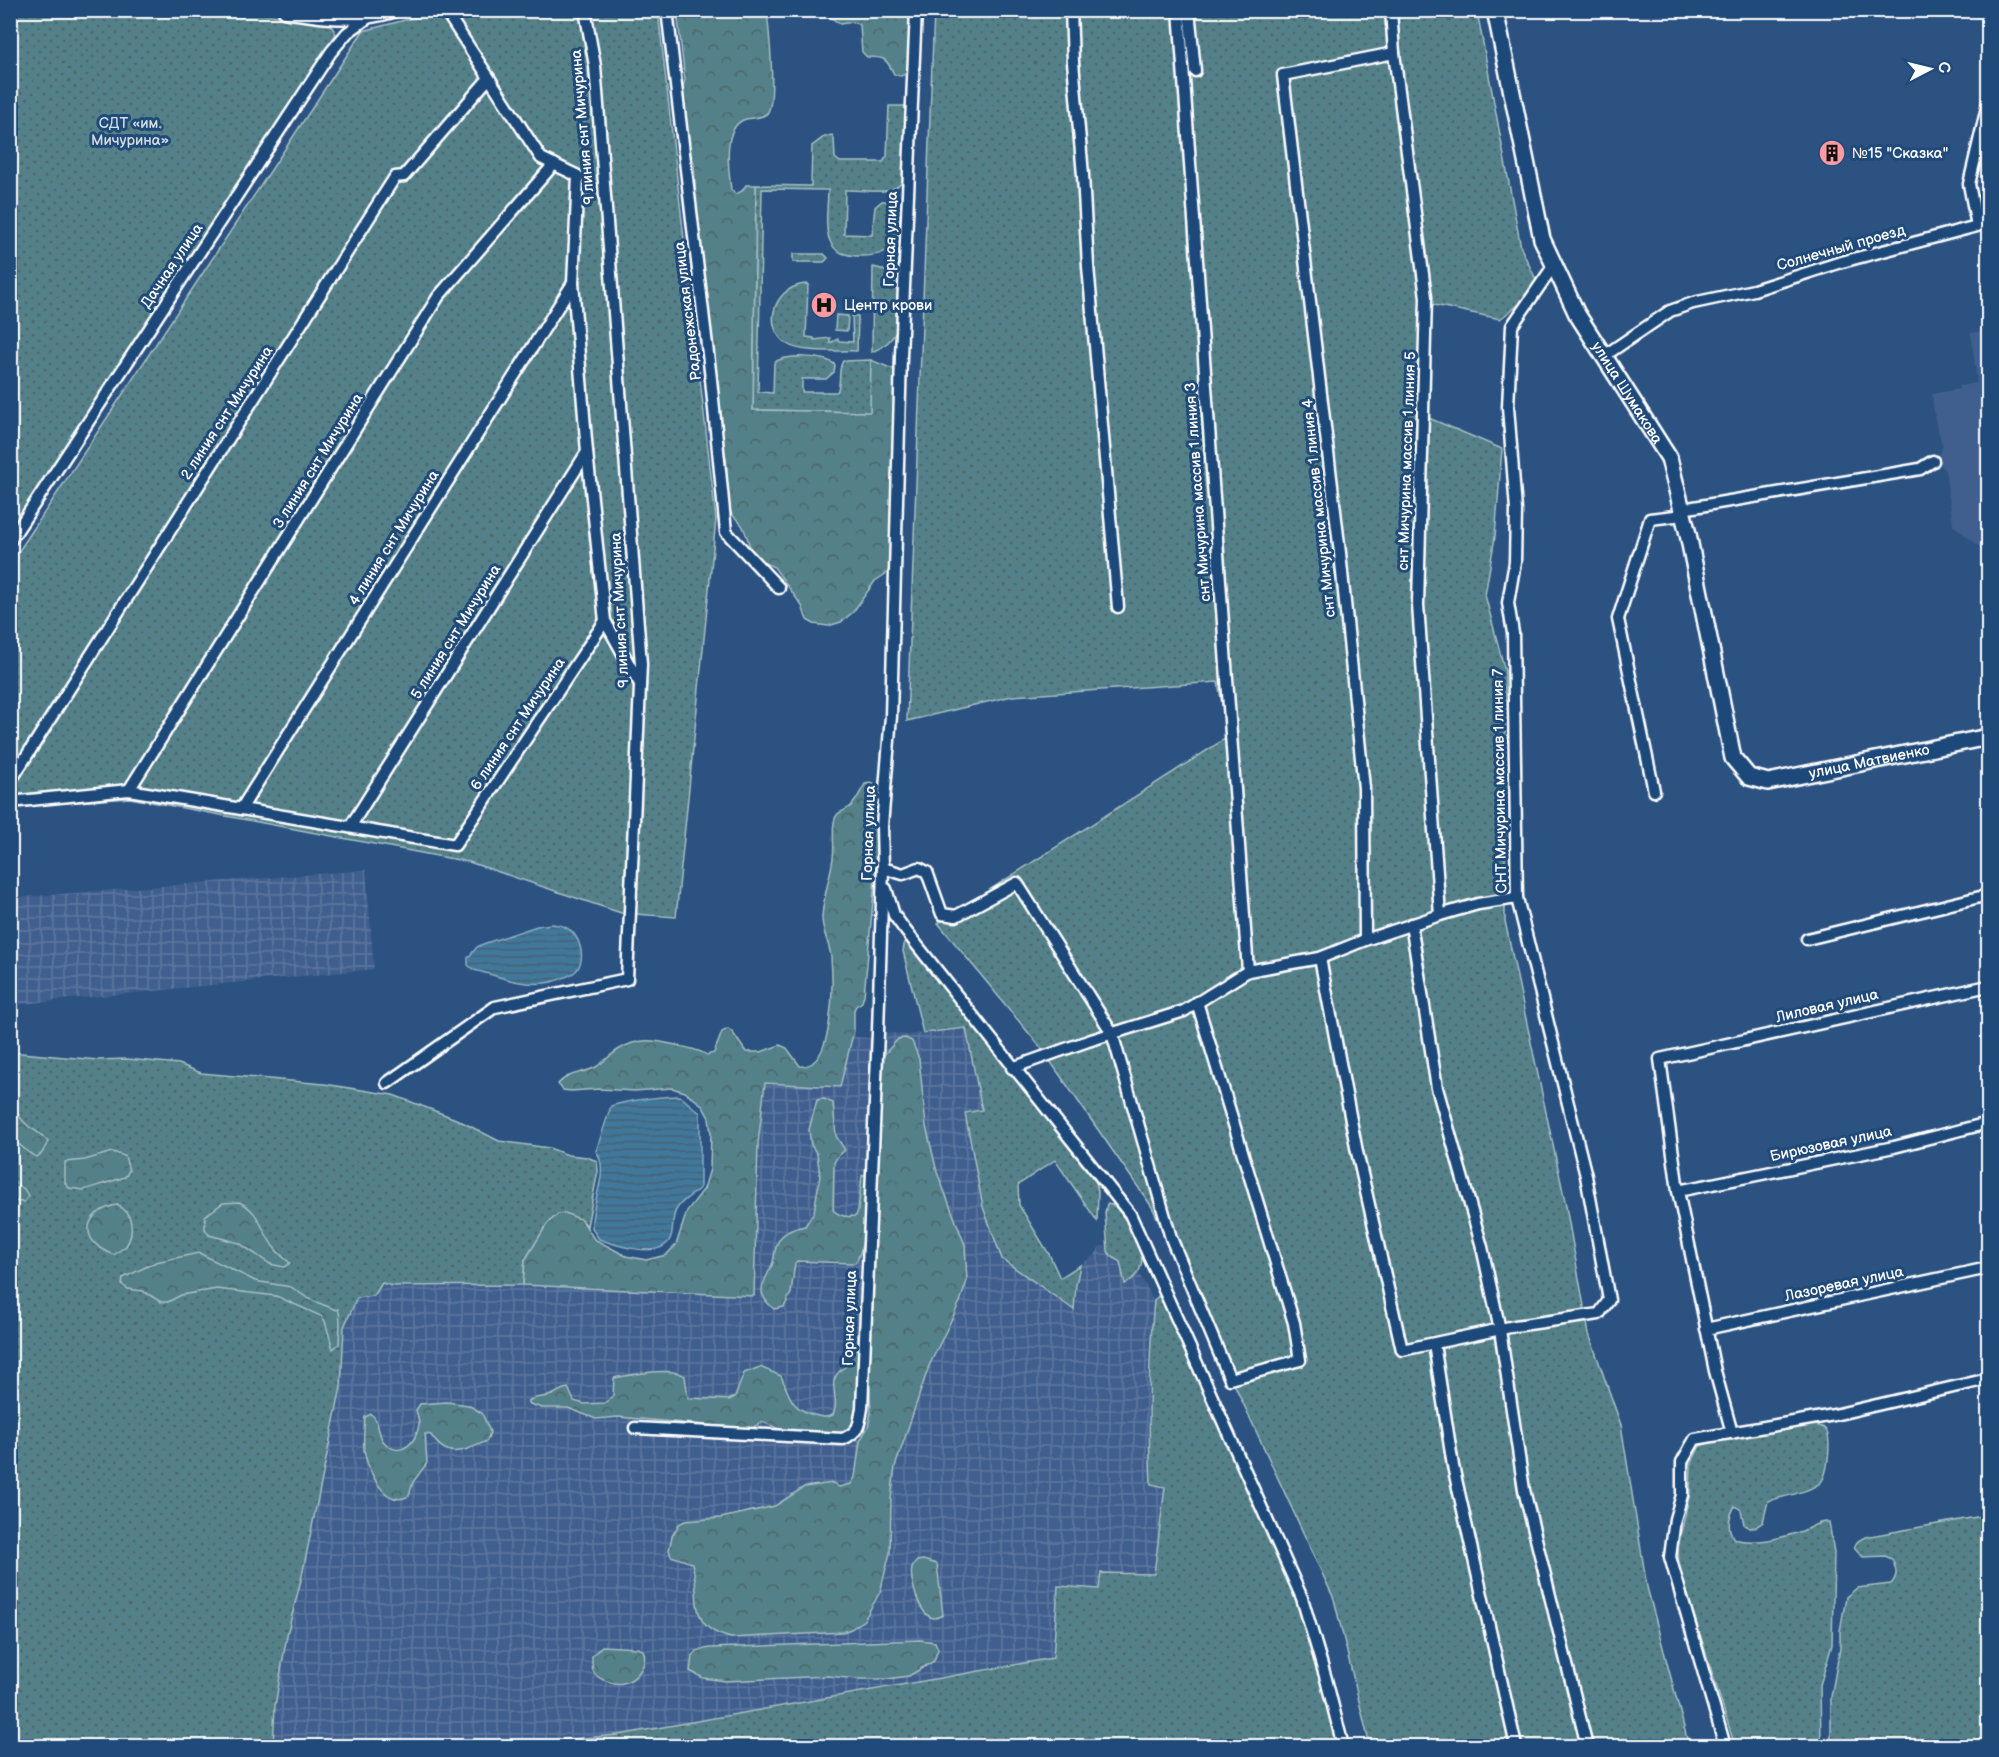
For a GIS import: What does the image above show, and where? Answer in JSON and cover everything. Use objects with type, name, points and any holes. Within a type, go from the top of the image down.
[{"type":"street","points":[[286,10],[322,15],[369,17],[391,10]]},
{"type":"street","points":[[445,10],[541,158],[578,176],[573,283],[587,452],[605,621],[640,684]]},
{"type":"street","name":"9 линия снт Мичурина","points":[[387,1083],[495,1007],[627,979],[641,664],[596,66],[585,10]]},
{"type":"street","name":"Радонежская улица","points":[[667,10],[711,379],[726,532],[778,588]]},
{"type":"street","name":"Горная улица","points":[[635,1428],[843,1439],[854,1434],[859,1426],[862,1408],[883,868],[882,826],[891,716],[901,356],[916,10]]},
{"type":"street","points":[[1071,10],[1088,266],[1118,607]]},
{"type":"street","name":"снт Мичурина массив 1 линия 3","points":[[1179,10],[1248,971]]},
{"type":"street","points":[[1189,10],[1195,71]]},
{"type":"street","name":"снт Мичурина массив 1 линия 5","points":[[1391,10],[1394,53],[1426,297],[1418,604],[1440,915]]},
{"type":"street","name":"улица Шумакова","points":[[1495,10],[1542,239],[1577,314],[1669,458],[1733,758],[1749,777]]},
{"type":"street","name":"Дачная улица","points":[[10,541],[331,52],[347,33],[369,17]]},
{"type":"street","name":"снт Мичурина массив 1 линия 4","points":[[1365,940],[1364,788],[1340,553],[1283,75],[1394,53]]},
{"type":"street","name":"2 линия снт Мичурина","points":[[10,782],[395,177],[404,176],[489,78]]},
{"type":"street","name":"Солнечный проезд","points":[[1604,356],[1670,311],[1693,303],[1754,290],[1838,263],[1977,226],[1969,184],[1989,103]]},
{"type":"street","name":"3 линия снт Мичурина","points":[[129,790],[438,297],[554,164]]},
{"type":"street","name":"СНТ Мичурина массив 1 линия 7","points":[[1500,1330],[1599,1314],[1609,1300],[1586,1176],[1517,898],[1513,633],[1508,603],[1515,562],[1516,510],[1508,407],[1512,326],[1554,265]]},
{"type":"street","name":"4 линия снт Мичурина","points":[[241,808],[573,283]]},
{"type":"street","name":"5 линия снт Мичурина","points":[[350,827],[587,452]]},
{"type":"street","points":[[1654,791],[1618,619],[1650,519],[1920,469],[1933,461]]},
{"type":"street","name":"6 линия снт Мичурина","points":[[350,827],[455,845],[605,621]]},
{"type":"street","name":"улица Матвиенко","points":[[1749,777],[1768,782],[1989,737]]},
{"type":"street","points":[[10,802],[129,790],[350,827]]},
{"type":"street","points":[[1197,1002],[1294,1323],[1300,1360],[1230,1379],[1171,1238],[1112,1033],[1017,883],[957,916],[942,914],[927,872],[919,868],[903,874],[883,868],[894,915],[1012,1068],[1130,1214],[1302,1598],[1343,1746]]},
{"type":"street","points":[[1807,939],[1989,895]]},
{"type":"street","points":[[1012,1068],[1184,1011],[1248,971],[1320,958],[1365,940],[1478,903],[1517,898]]},
{"type":"street","points":[[1411,924],[1437,1088],[1482,1247],[1500,1330],[1524,1490],[1587,1746]]},
{"type":"street","points":[[1320,958],[1357,1152],[1402,1350],[1500,1330]]},
{"type":"street","name":"Лиловая улица","points":[[1678,1191],[1660,1059],[1989,986]]},
{"type":"street","name":"Бирюзовая улица","points":[[1678,1191],[1894,1147],[1989,1124]]},
{"type":"street","points":[[1678,1191],[1715,1371],[1732,1433]]},
{"type":"street","name":"Лазоревая улица","points":[[1706,1329],[1989,1268]]},
{"type":"street","points":[[1434,1344],[1453,1466],[1516,1746]]},
{"type":"street","points":[[1725,1746],[1670,1557],[1675,1519],[1682,1495],[1682,1462],[1695,1439],[1834,1415],[1989,1379]]},
{"type":"shaded area","points":[[1988,330],[1988,554],[1953,525],[1945,470],[1936,459],[1943,447],[1935,420],[1932,394],[1977,383],[1971,333]]},
{"type":"shaded area","points":[[366,870],[374,969],[11,1005],[11,898]]},
{"type":"shaded area","points":[[552,924],[564,926],[570,930],[580,947],[579,966],[568,976],[551,982],[532,984],[474,970],[468,965],[468,958],[477,947],[483,944],[537,926]]},
{"type":"shaded area","points":[[966,1028],[982,1110],[966,1113],[983,1207],[1002,1259],[1074,1310],[1080,1265],[1096,1254],[1100,1246],[1124,1246],[1154,1301],[1149,1350],[1148,1419],[1151,1484],[1165,1486],[1154,1574],[1101,1573],[1100,1589],[1058,1587],[1054,1658],[618,1735],[514,1744],[443,1742],[420,1746],[273,1746],[275,1706],[287,1635],[301,1580],[341,1387],[344,1327],[357,1298],[382,1283],[392,1286],[504,1284],[754,1296],[758,1144],[765,1083],[840,1087],[854,1030],[855,1037],[872,1038],[873,1031],[906,1035]]},
{"type":"shaded area","points":[[680,1096],[700,1113],[700,1188],[678,1207],[673,1219],[670,1239],[665,1245],[647,1250],[599,1239],[592,1227],[601,1178],[600,1159],[596,1151],[611,1106],[645,1099]]},
{"type":"green space","name":"СДТ «им. Мичурина»","points":[[229,10],[329,22],[336,34],[11,530],[11,11]]},
{"type":"green space","points":[[440,11],[658,11],[716,519],[676,917],[621,913],[469,862],[130,798],[11,807],[11,563],[363,31]]},
{"type":"green space","points":[[677,11],[767,11],[772,93],[768,112],[738,123],[733,130],[728,150],[731,190],[736,194],[746,185],[756,185],[753,410],[870,412],[871,360],[893,369],[896,375],[891,567],[887,573],[875,581],[853,612],[841,622],[828,626],[814,624],[807,620],[802,606],[774,567],[753,558],[743,527],[729,509],[727,467],[722,445],[713,343],[705,314],[693,295],[687,204],[688,196],[695,184],[694,163],[687,144],[675,136],[674,115],[685,80]]},
{"type":"green space","points":[[828,11],[911,11],[908,74],[900,76],[894,74],[884,60],[878,57],[867,57],[862,52],[860,25],[853,22],[840,24],[829,16]]},
{"type":"green space","points":[[934,11],[1477,11],[1521,248],[1540,288],[1500,319],[1420,302],[1424,416],[1502,449],[1495,537],[1485,595],[1505,671],[1505,921],[1565,1201],[1589,1334],[1621,1425],[1647,1587],[1689,1746],[1370,1746],[1334,1599],[1152,1207],[1041,1048],[938,923],[1228,737],[1218,682],[1012,696],[907,721]]},
{"type":"green space","points":[[889,106],[906,106],[903,180],[898,186],[885,191],[845,190],[844,234],[872,235],[875,207],[882,201],[890,201],[897,210],[899,221],[896,239],[888,250],[875,255],[857,256],[845,254],[835,248],[830,241],[827,229],[828,190],[762,189],[758,392],[773,393],[774,363],[786,358],[823,359],[835,365],[834,372],[826,379],[802,379],[802,392],[837,392],[843,361],[871,360],[871,412],[753,410],[756,185],[811,186],[812,146],[824,137],[832,135],[835,158],[840,162],[883,162],[887,156]]},
{"type":"green space","points":[[793,254],[824,254],[828,258],[824,262],[793,262]]},
{"type":"green space","points":[[873,267],[887,272],[895,283],[899,297],[899,323],[892,338],[872,352]]},
{"type":"green space","points":[[808,284],[806,337],[814,338],[814,340],[830,338],[830,343],[838,339],[853,342],[852,316],[858,316],[857,351],[802,349],[787,344],[779,336],[774,327],[773,317],[780,298],[797,286]]},
{"type":"green space","points":[[836,315],[848,316],[847,331],[835,330]]},
{"type":"green space","points":[[872,783],[878,787],[879,801],[874,891],[864,995],[862,1002],[854,1010],[854,1030],[840,1087],[765,1083],[758,1144],[754,1296],[523,1285],[525,1260],[547,1224],[558,1214],[565,1213],[582,1220],[594,1239],[626,1256],[646,1260],[666,1255],[676,1245],[687,1211],[704,1189],[710,1169],[709,1118],[702,1105],[685,1092],[672,1088],[635,1091],[599,1089],[571,1091],[563,1090],[558,1084],[562,1080],[596,1067],[618,1050],[639,1041],[668,1043],[707,1055],[714,1053],[722,1032],[728,1029],[746,1052],[761,1052],[780,1045],[787,1048],[800,1066],[811,1063],[820,1054],[826,1040],[831,1003],[831,957],[822,917],[833,858],[834,822],[838,814],[850,807],[865,784]]},
{"type":"green space","points":[[905,940],[1096,1182],[1097,1221],[1055,1160],[1018,1185],[1019,1205],[1049,1254],[1060,1278],[1080,1265],[1074,1310],[1002,1259],[983,1207],[965,1113],[982,1110],[966,1028],[923,1033],[903,951]]},
{"type":"green space","points":[[905,1038],[912,1041],[919,1059],[926,1126],[937,1172],[965,1245],[967,1281],[960,1302],[929,1366],[895,1467],[891,1499],[890,1553],[880,1592],[864,1620],[843,1632],[731,1638],[717,1633],[701,1618],[692,1563],[671,1556],[669,1550],[672,1536],[679,1524],[685,1521],[721,1518],[775,1506],[804,1487],[833,1483],[839,1487],[851,1484],[855,1477],[860,1441],[868,1427],[871,1413],[869,1374],[882,1057],[898,1039]]},
{"type":"green space","points":[[10,1052],[179,1064],[201,1073],[324,1084],[393,1095],[456,1119],[499,1141],[549,1148],[597,1161],[598,1171],[587,1226],[582,1220],[558,1214],[548,1224],[525,1260],[523,1285],[392,1286],[382,1283],[374,1296],[357,1298],[344,1327],[341,1387],[301,1580],[287,1635],[275,1706],[273,1746],[11,1746]]},
{"type":"green space","points":[[11,1097],[23,1121],[48,1142],[37,1157],[11,1141]]},
{"type":"green space","points":[[824,1099],[833,1103],[836,1136],[845,1150],[834,1163],[833,1210],[844,1216],[856,1216],[862,1176],[865,1174],[866,1177],[862,1246],[855,1263],[797,1261],[791,1293],[784,1307],[774,1309],[764,1298],[763,1283],[780,1239],[793,1229],[805,1226],[814,1212],[820,1175],[817,1154],[811,1145],[809,1130],[817,1100]]},
{"type":"green space","points":[[112,1152],[125,1156],[129,1171],[125,1177],[84,1190],[69,1188],[65,1183],[65,1162],[85,1160]]},
{"type":"green space","points":[[11,1180],[24,1189],[29,1196],[24,1202],[11,1201]]},
{"type":"green space","points":[[239,1202],[251,1210],[269,1240],[290,1263],[284,1267],[270,1264],[239,1243],[209,1235],[205,1229],[205,1216],[223,1203]]},
{"type":"green space","points":[[1107,1204],[1116,1206],[1134,1235],[1142,1256],[1141,1266],[1136,1276],[1125,1284],[1120,1262],[1108,1251],[1105,1213]]},
{"type":"green space","points":[[117,1205],[129,1217],[131,1235],[126,1246],[114,1255],[95,1243],[90,1236],[89,1228],[96,1214]]},
{"type":"green space","points":[[199,1253],[255,1281],[291,1287],[309,1299],[338,1309],[339,1344],[333,1349],[325,1321],[321,1316],[276,1296],[217,1289],[181,1295],[168,1302],[161,1302],[143,1291],[128,1289],[122,1285],[123,1278],[156,1262]]},
{"type":"green space","points":[[1158,1296],[1163,1301],[1297,1600],[1326,1699],[1337,1746],[420,1746],[443,1742],[514,1744],[618,1735],[1053,1658],[1058,1586],[1099,1589],[1101,1573],[1154,1574],[1165,1487],[1151,1484],[1150,1461],[1151,1347],[1154,1301]]},
{"type":"green space","points":[[853,1342],[859,1344],[862,1351],[858,1413],[852,1426],[844,1433],[786,1432],[763,1422],[750,1429],[618,1417],[596,1419],[568,1408],[542,1408],[528,1401],[568,1388],[574,1401],[584,1404],[606,1403],[613,1396],[614,1378],[661,1371],[685,1376],[688,1398],[729,1400],[735,1397],[744,1373],[760,1367],[781,1376],[789,1395],[800,1409],[821,1417],[828,1417],[833,1415],[835,1408],[835,1377],[846,1366],[850,1344]]},
{"type":"green space","points":[[447,1402],[468,1405],[482,1413],[490,1432],[487,1441],[456,1452],[444,1448],[431,1435],[425,1434],[427,1463],[413,1482],[409,1496],[400,1499],[392,1497],[379,1485],[369,1467],[364,1450],[365,1417],[371,1414],[374,1417],[386,1444],[392,1448],[403,1449],[415,1437],[419,1423],[416,1410],[420,1404]]},
{"type":"green space","points":[[1810,1424],[1824,1428],[1827,1432],[1829,1446],[1827,1463],[1821,1482],[1803,1491],[1768,1501],[1763,1522],[1756,1527],[1749,1528],[1744,1524],[1741,1510],[1735,1506],[1729,1523],[1734,1539],[1759,1541],[1777,1538],[1802,1531],[1819,1523],[1829,1522],[1834,1553],[1832,1645],[1820,1685],[1821,1746],[1735,1746],[1679,1567],[1678,1547],[1690,1493],[1691,1464],[1700,1446],[1726,1436],[1761,1434]]},
{"type":"green space","points":[[1988,1515],[1988,1746],[1831,1746],[1831,1697],[1846,1597],[1857,1588],[1891,1584],[1896,1575],[1892,1559],[1885,1556],[1863,1557],[1854,1547],[1858,1541],[1865,1537]]},
{"type":"green space","points":[[923,1560],[937,1564],[943,1615],[936,1618],[924,1611],[914,1589],[912,1568],[917,1561]]},
{"type":"green space","points":[[920,1640],[935,1642],[938,1649],[934,1661],[909,1676],[887,1679],[828,1676],[726,1681],[703,1678],[690,1671],[692,1657],[696,1651],[710,1648]]},
{"type":"green space","points":[[602,1646],[643,1650],[644,1660],[641,1670],[633,1678],[623,1683],[611,1682],[598,1677],[593,1671],[592,1656]]},
{"type":"place","name":"№15 \"Сказка\"","points":[[1832,153]]},
{"type":"place","name":"Центр крови","points":[[824,305]]}]
